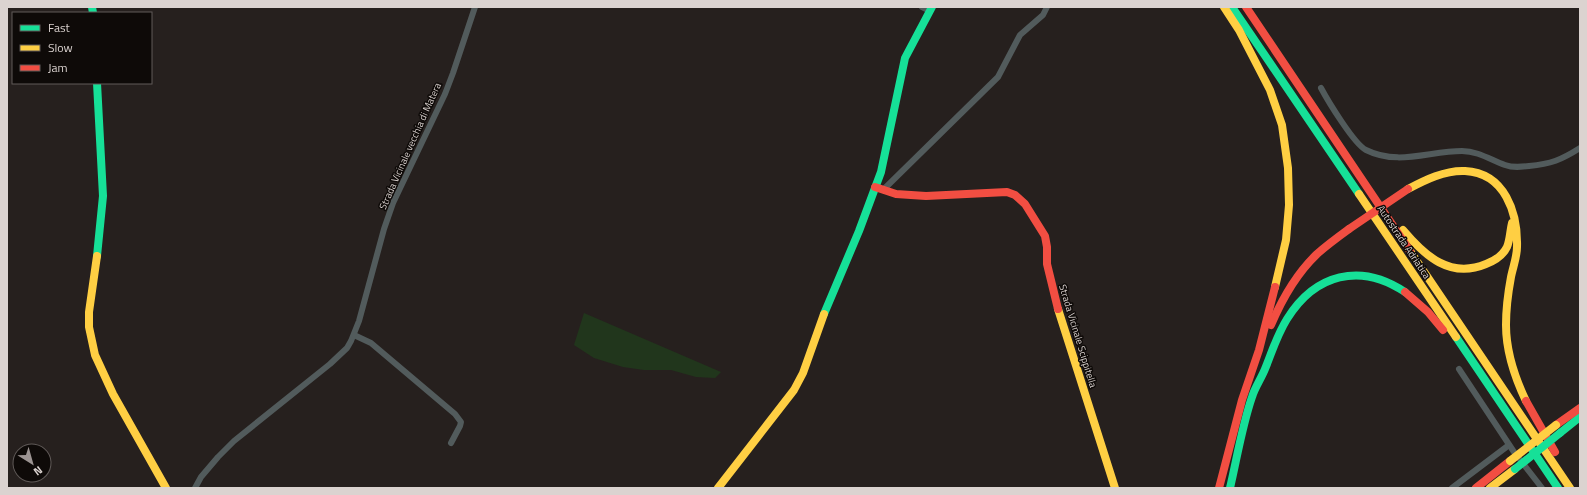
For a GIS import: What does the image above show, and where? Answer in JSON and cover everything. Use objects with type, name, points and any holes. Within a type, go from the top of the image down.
[{"type":"main road","points":[[1219,488],[1242,400],[1259,350],[1286,240],[1289,205],[1288,168],[1282,125],[1270,90],[1247,43],[1224,7]]},
{"type":"main road","name":"Autostrada Adriatica","points":[[1232,7],[1558,488]]},
{"type":"main road","name":"Autostrada Adriatica","points":[[1246,7],[1570,488]]},
{"type":"main road","points":[[718,488],[783,406],[798,384],[805,368],[818,330],[879,189],[905,58],[928,8]]},
{"type":"main road","points":[[97,84],[103,196],[100,237],[89,312],[89,332],[94,355],[102,374],[166,488]]},
{"type":"main road","points":[[1330,131],[1409,238],[1430,257],[1444,266],[1475,270],[1500,257],[1507,247],[1514,211]]},
{"type":"main road","points":[[1242,400],[1262,352],[1279,305],[1301,270],[1317,254],[1349,229],[1408,189],[1427,179],[1459,171],[1483,174],[1492,179],[1502,188],[1514,211],[1517,231],[1517,250],[1506,305],[1506,330],[1510,360],[1520,391],[1577,488]]},
{"type":"main road","name":"Strada Vicinale Scippitella","points":[[879,189],[896,194],[926,196],[1007,192],[1018,197],[1025,204],[1045,236],[1047,247],[1047,264],[1059,315],[1115,488]]},
{"type":"main road","points":[[1252,394],[1285,322],[1293,309],[1308,293],[1319,285],[1344,275],[1366,275],[1378,277],[1409,294],[1437,322],[1487,394],[1528,445]]},
{"type":"main road","points":[[1230,488],[1262,352]]},
{"type":"main road","points":[[1490,488],[1515,469],[1580,408]]},
{"type":"main road","points":[[1476,488],[1510,461],[1558,429],[1580,417]]},
{"type":"main road","points":[[161,478],[161,488]]},
{"type":"street","name":"Strada Vicinale vecchia di Matera","points":[[196,488],[201,476],[234,442],[347,348],[354,335],[359,320],[386,223],[406,174],[453,73],[475,7]]},
{"type":"street","points":[[879,189],[998,77],[1020,35],[1042,15],[1047,7]]},
{"type":"street","points":[[1321,88],[1328,101],[1347,128],[1364,149],[1391,157],[1417,157],[1462,151],[1476,152],[1507,166],[1516,168],[1548,164],[1562,159],[1580,148]]},
{"type":"street","points":[[354,335],[371,343],[455,414],[461,422],[451,443]]},
{"type":"street","points":[[1459,370],[1509,445],[1542,488]]},
{"type":"street","points":[[1452,488],[1509,445]]},
{"type":"green space","points":[[584,313],[721,372],[715,378],[696,377],[671,370],[644,370],[623,367],[594,358],[574,345]]},
{"type":"traffic: fast","points":[[92,7],[93,12]]},
{"type":"traffic: fast","points":[[824,314],[859,231],[881,172],[905,58],[932,7]]},
{"type":"traffic: fast","points":[[1232,7],[1359,194]]},
{"type":"traffic: fast","points":[[97,84],[103,196],[97,256]]},
{"type":"traffic: fast","points":[[1230,488],[1242,431],[1253,393],[1280,331],[1298,304],[1311,292],[1325,283],[1340,277],[1355,275],[1372,277],[1405,292]]},
{"type":"traffic: fast","points":[[1456,337],[1558,488]]},
{"type":"traffic: fast","points":[[1560,433],[1580,417]]},
{"type":"traffic: fast","points":[[1515,469],[1560,433]]},
{"type":"traffic: slow","points":[[1224,7],[1239,30],[1270,90],[1282,125],[1288,168],[1289,205],[1286,240],[1275,287]]},
{"type":"traffic: slow","points":[[1408,189],[1428,179],[1443,174],[1465,171],[1479,173],[1490,179],[1499,187],[1506,197],[1512,209],[1517,234],[1516,254],[1507,301],[1506,335],[1509,355],[1518,383],[1526,401]]},
{"type":"traffic: slow","points":[[1359,194],[1456,337]]},
{"type":"traffic: slow","points":[[1403,230],[1411,240],[1429,256],[1450,267],[1461,269],[1473,268],[1486,264],[1503,253],[1508,244],[1512,223]]},
{"type":"traffic: slow","points":[[1410,251],[1570,488]]},
{"type":"traffic: slow","points":[[97,256],[89,312],[89,327],[95,355],[113,394],[166,488]]},
{"type":"traffic: slow","points":[[1058,309],[1115,488]]},
{"type":"traffic: slow","points":[[718,488],[794,390],[803,373],[824,314]]},
{"type":"traffic: slow","points":[[1510,461],[1556,425]]},
{"type":"traffic: slow","points":[[1490,488],[1515,469]]},
{"type":"traffic: jam","points":[[1246,7],[1410,251]]},
{"type":"traffic: jam","points":[[875,187],[896,194],[926,196],[1007,192],[1015,195],[1025,204],[1045,236],[1047,247],[1047,264],[1058,309]]},
{"type":"traffic: jam","points":[[1349,229],[1408,189]]},
{"type":"traffic: jam","points":[[1271,325],[1285,296],[1302,270],[1317,254],[1349,229]]},
{"type":"traffic: jam","points":[[1219,488],[1242,400],[1259,350],[1275,287]]},
{"type":"traffic: jam","points":[[1405,292],[1428,312],[1443,330]]},
{"type":"traffic: jam","points":[[1526,401],[1555,452]]},
{"type":"traffic: jam","points":[[1556,425],[1580,408]]},
{"type":"traffic: jam","points":[[1476,488],[1510,461]]}]
